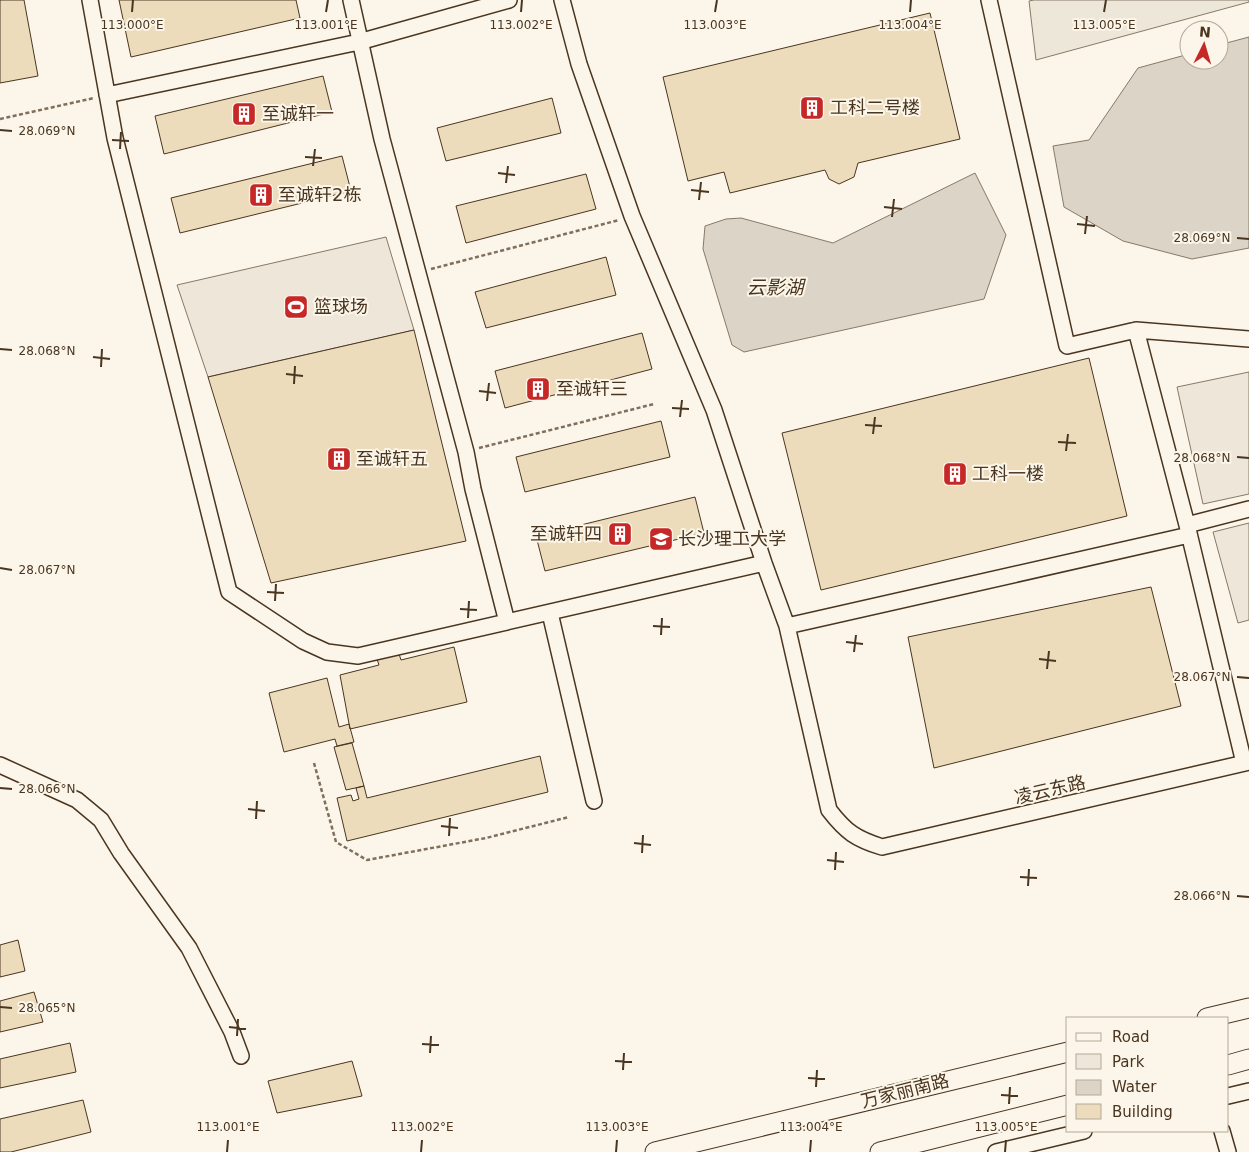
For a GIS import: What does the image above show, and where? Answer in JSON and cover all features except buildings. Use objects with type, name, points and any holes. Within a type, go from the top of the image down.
[{"type":"main road","points":[[1211,1017],[1249,1008]]},
{"type":"main road","name":"万家丽南路","points":[[655,1152],[1066,1052]]},
{"type":"main road","points":[[1229,1065],[1249,1059]]},
{"type":"main road","points":[[880,1152],[1066,1106]]},
{"type":"street","points":[[90,0],[116,138],[229,592],[303,640],[327,652],[358,656],[764,563]]},
{"type":"street","points":[[351,0],[359,42],[466,452],[473,489],[507,622]]},
{"type":"street","points":[[107,95],[359,42],[509,0]]},
{"type":"street","points":[[562,0],[580,64],[632,216],[714,410],[764,563],[787,626],[1188,530],[1249,509]]},
{"type":"street","points":[[989,0],[1067,346],[1136,330],[1249,339]]},
{"type":"street","points":[[1136,330],[1246,763]]},
{"type":"street","points":[[550,613],[594,802]]},
{"type":"street","name":"凌云东路","points":[[787,626],[829,810],[843,828],[860,840],[882,847],[907,843],[1246,763]]},
{"type":"street","points":[[0,765],[77,800],[101,820],[121,853],[189,948],[232,1032],[241,1056]]},
{"type":"street","points":[[1229,1096],[1249,1090]]},
{"type":"street","points":[[996,1152],[1080,1132]]},
{"type":"street","points":[[1222,1132],[1228,1152]]},
{"type":"path","points":[[0,119],[107,95]]},
{"type":"path","points":[[419,272],[632,216]]},
{"type":"path","points":[[466,452],[654,404]]},
{"type":"path","points":[[314,763],[336,842],[368,860],[486,838],[569,817]]},
{"type":"green space","name":"篮球场","points":[[386,237],[414,330],[208,377],[177,285]]},
{"type":"green space","points":[[1249,372],[1249,494],[1203,504],[1177,387]]},
{"type":"green space","points":[[1249,523],[1249,620],[1238,623],[1213,532]]},
{"type":"shaded area","points":[[1249,0],[1249,2],[1036,60],[1029,1]]},
{"type":"water","points":[[1249,37],[1249,248],[1192,259],[1123,241],[1064,207],[1053,146],[1089,140],[1138,68],[1179,57],[1179,70],[1229,70],[1229,42]]},
{"type":"water","name":"云影湖","points":[[975,173],[1006,235],[984,299],[744,352],[732,345],[703,249],[705,226],[726,219],[741,218],[833,243]]},
{"type":"place","name":"工科二号楼","points":[[812,108]]},
{"type":"place","name":"至诚轩一","points":[[244,114]]},
{"type":"place","name":"至诚轩2栋","points":[[261,195]]},
{"type":"place","name":"篮球场","points":[[296,307]]},
{"type":"place","name":"至诚轩三","points":[[538,389]]},
{"type":"place","name":"至诚轩五","points":[[339,459]]},
{"type":"place","name":"工科一楼","points":[[955,474]]},
{"type":"place","name":"至诚轩四","points":[[620,534]]},
{"type":"place","name":"长沙理工大学","points":[[661,539]]}]
